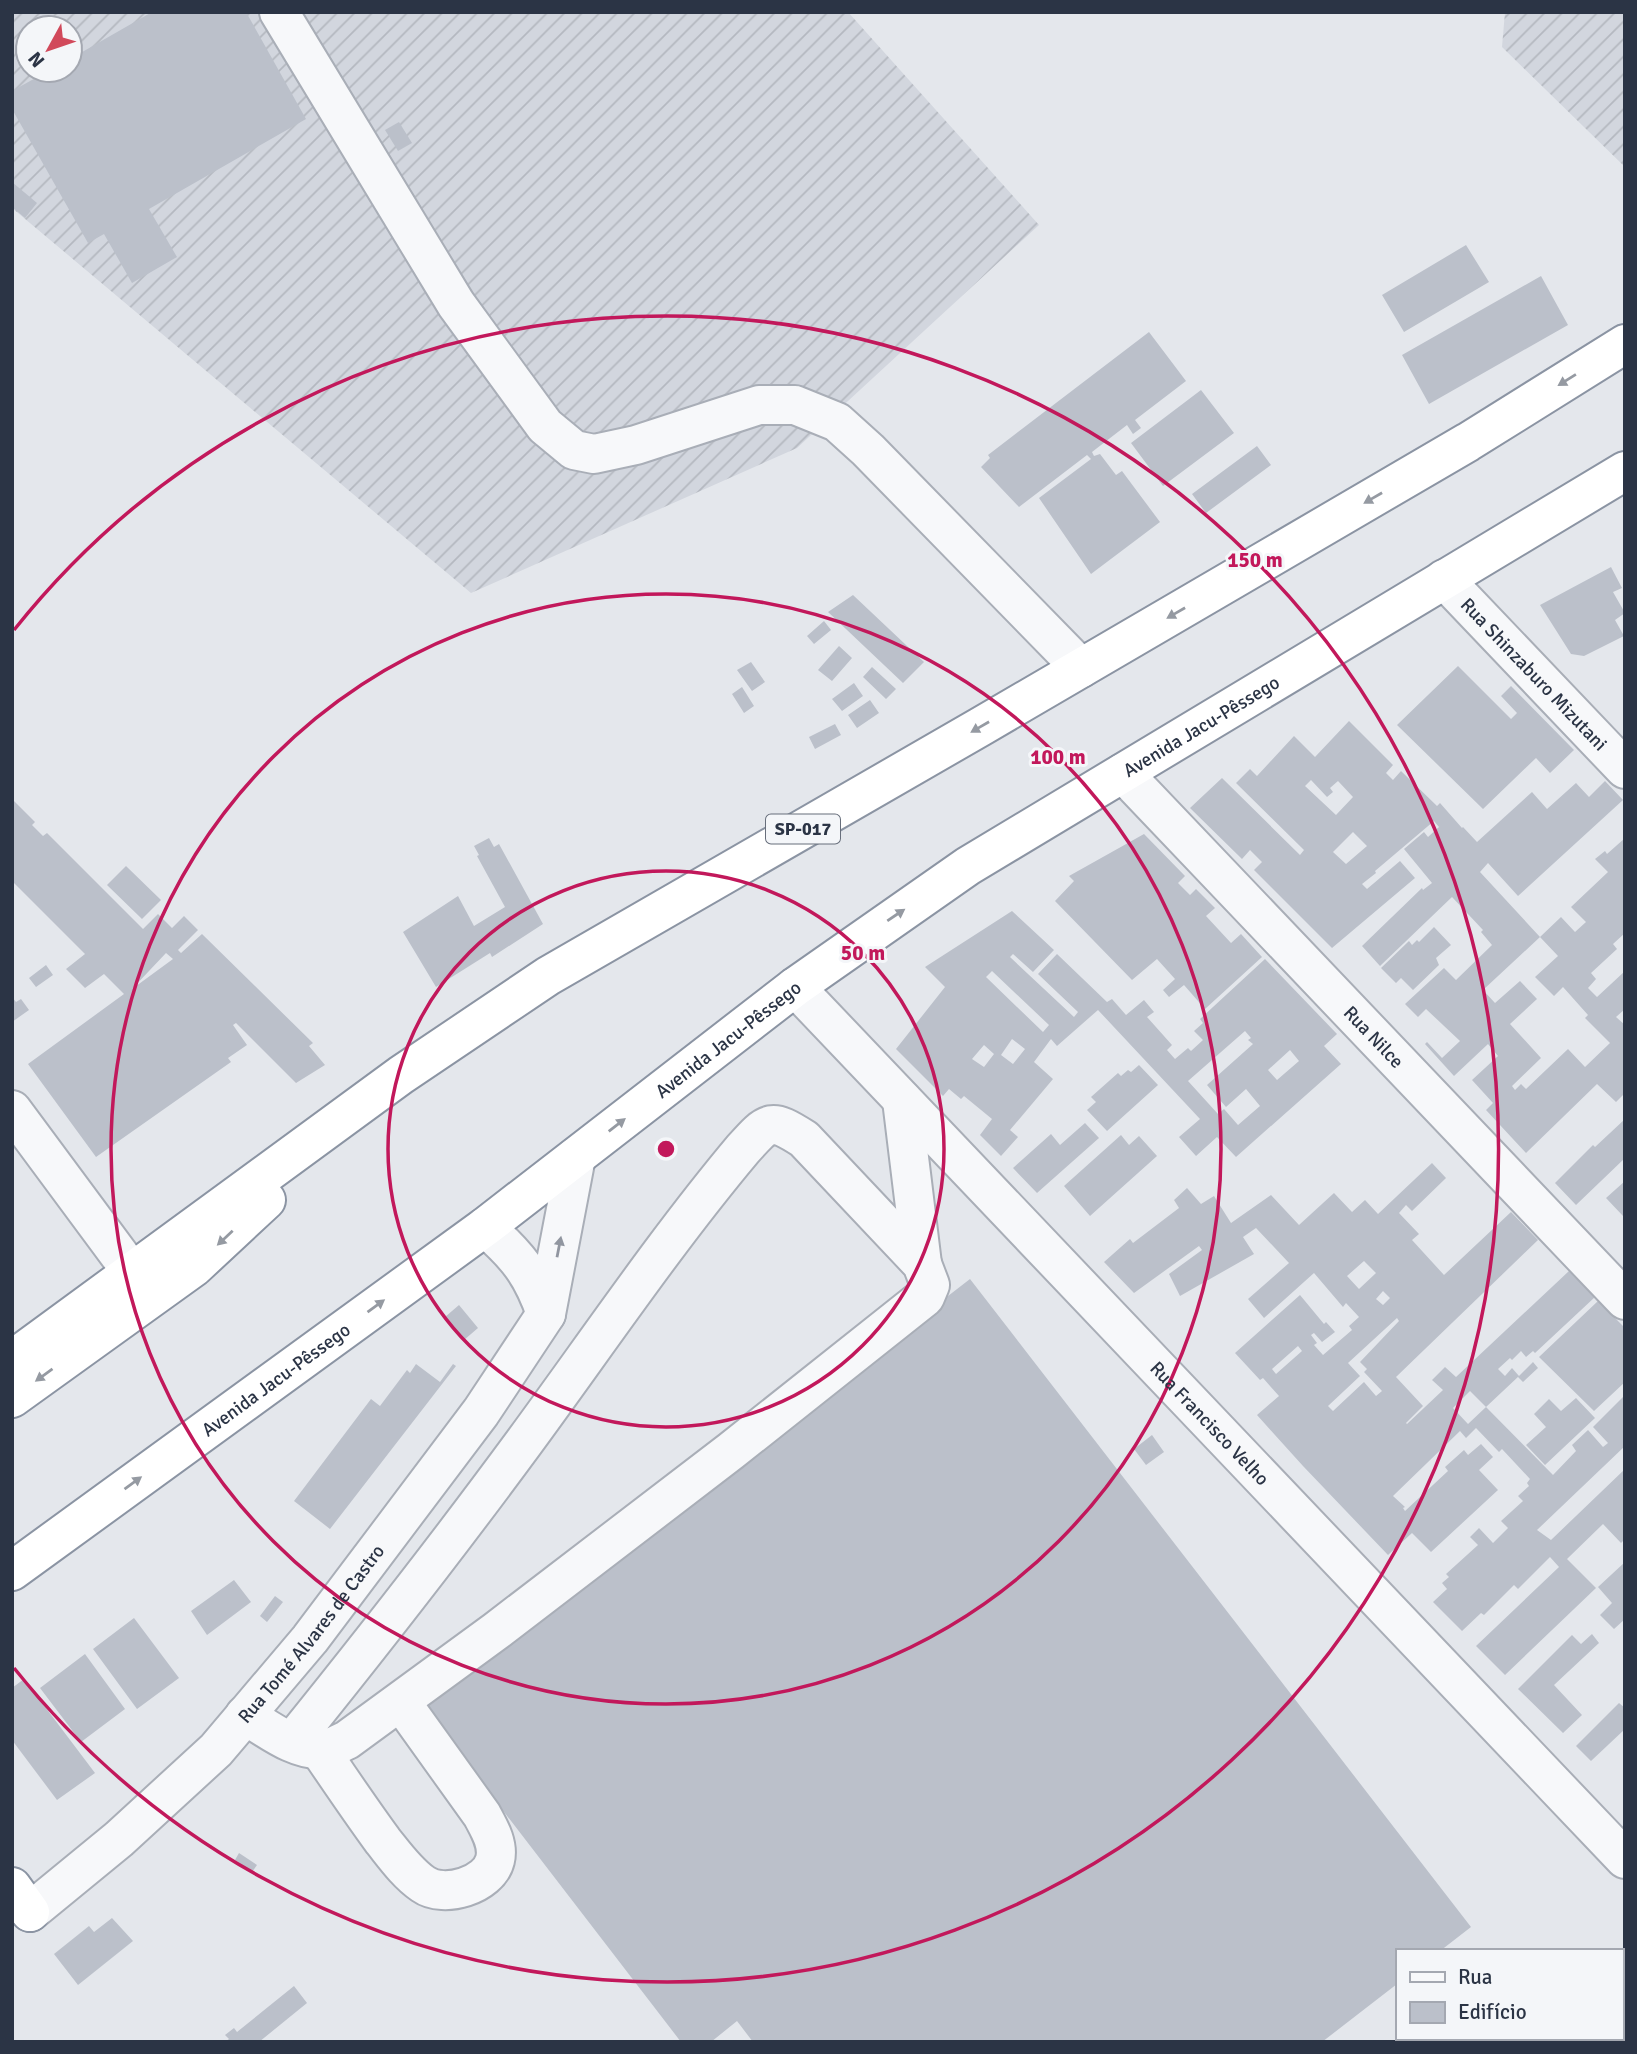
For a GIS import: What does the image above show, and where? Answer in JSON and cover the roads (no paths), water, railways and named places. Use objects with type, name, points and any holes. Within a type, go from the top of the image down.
[{"type":"highway","name":"SP-017","points":[[12,1360],[401,1075],[548,976],[1468,442],[1625,344]]},
{"type":"highway","name":"Avenida Jacu-Pêssego","points":[[12,1571],[485,1227],[795,987],[968,866],[1625,471]]},
{"type":"highway","points":[[12,1398],[194,1267],[401,1075]]},
{"type":"highway","points":[[12,1550],[32,1545],[78,1523]]},
{"type":"street","points":[[279,12],[456,304],[545,426],[574,450],[594,454],[636,444],[759,405],[795,405],[837,422],[869,450],[1082,668]]},
{"type":"street","name":"Rua Shinzaburo Mizutani","points":[[1444,579],[1625,769]]},
{"type":"street","name":"Rua Nilce","points":[[1124,773],[1625,1300]]},
{"type":"street","name":"Rua Francisco Velho","points":[[795,987],[1625,1859]]},
{"type":"street","points":[[245,1715],[305,1746],[328,1749],[347,1740],[401,1702],[731,1451],[925,1297],[930,1284],[922,1264],[902,1100]]},
{"type":"street","points":[[12,1110],[132,1272]]},
{"type":"street","points":[[305,1746],[411,1595],[643,1277],[724,1171],[765,1126],[784,1126],[804,1139],[922,1264]]},
{"type":"street","name":"Rua Tomé Alvares de Castro","points":[[21,1899],[119,1839],[216,1750],[310,1639],[413,1504],[481,1412],[546,1314],[576,1157]]},
{"type":"street","points":[[485,1227],[508,1247],[531,1276],[546,1314]]},
{"type":"street","points":[[305,1746],[400,1863],[425,1886],[445,1891],[464,1888],[488,1872],[495,1861],[494,1840],[481,1815],[401,1702]]}]
